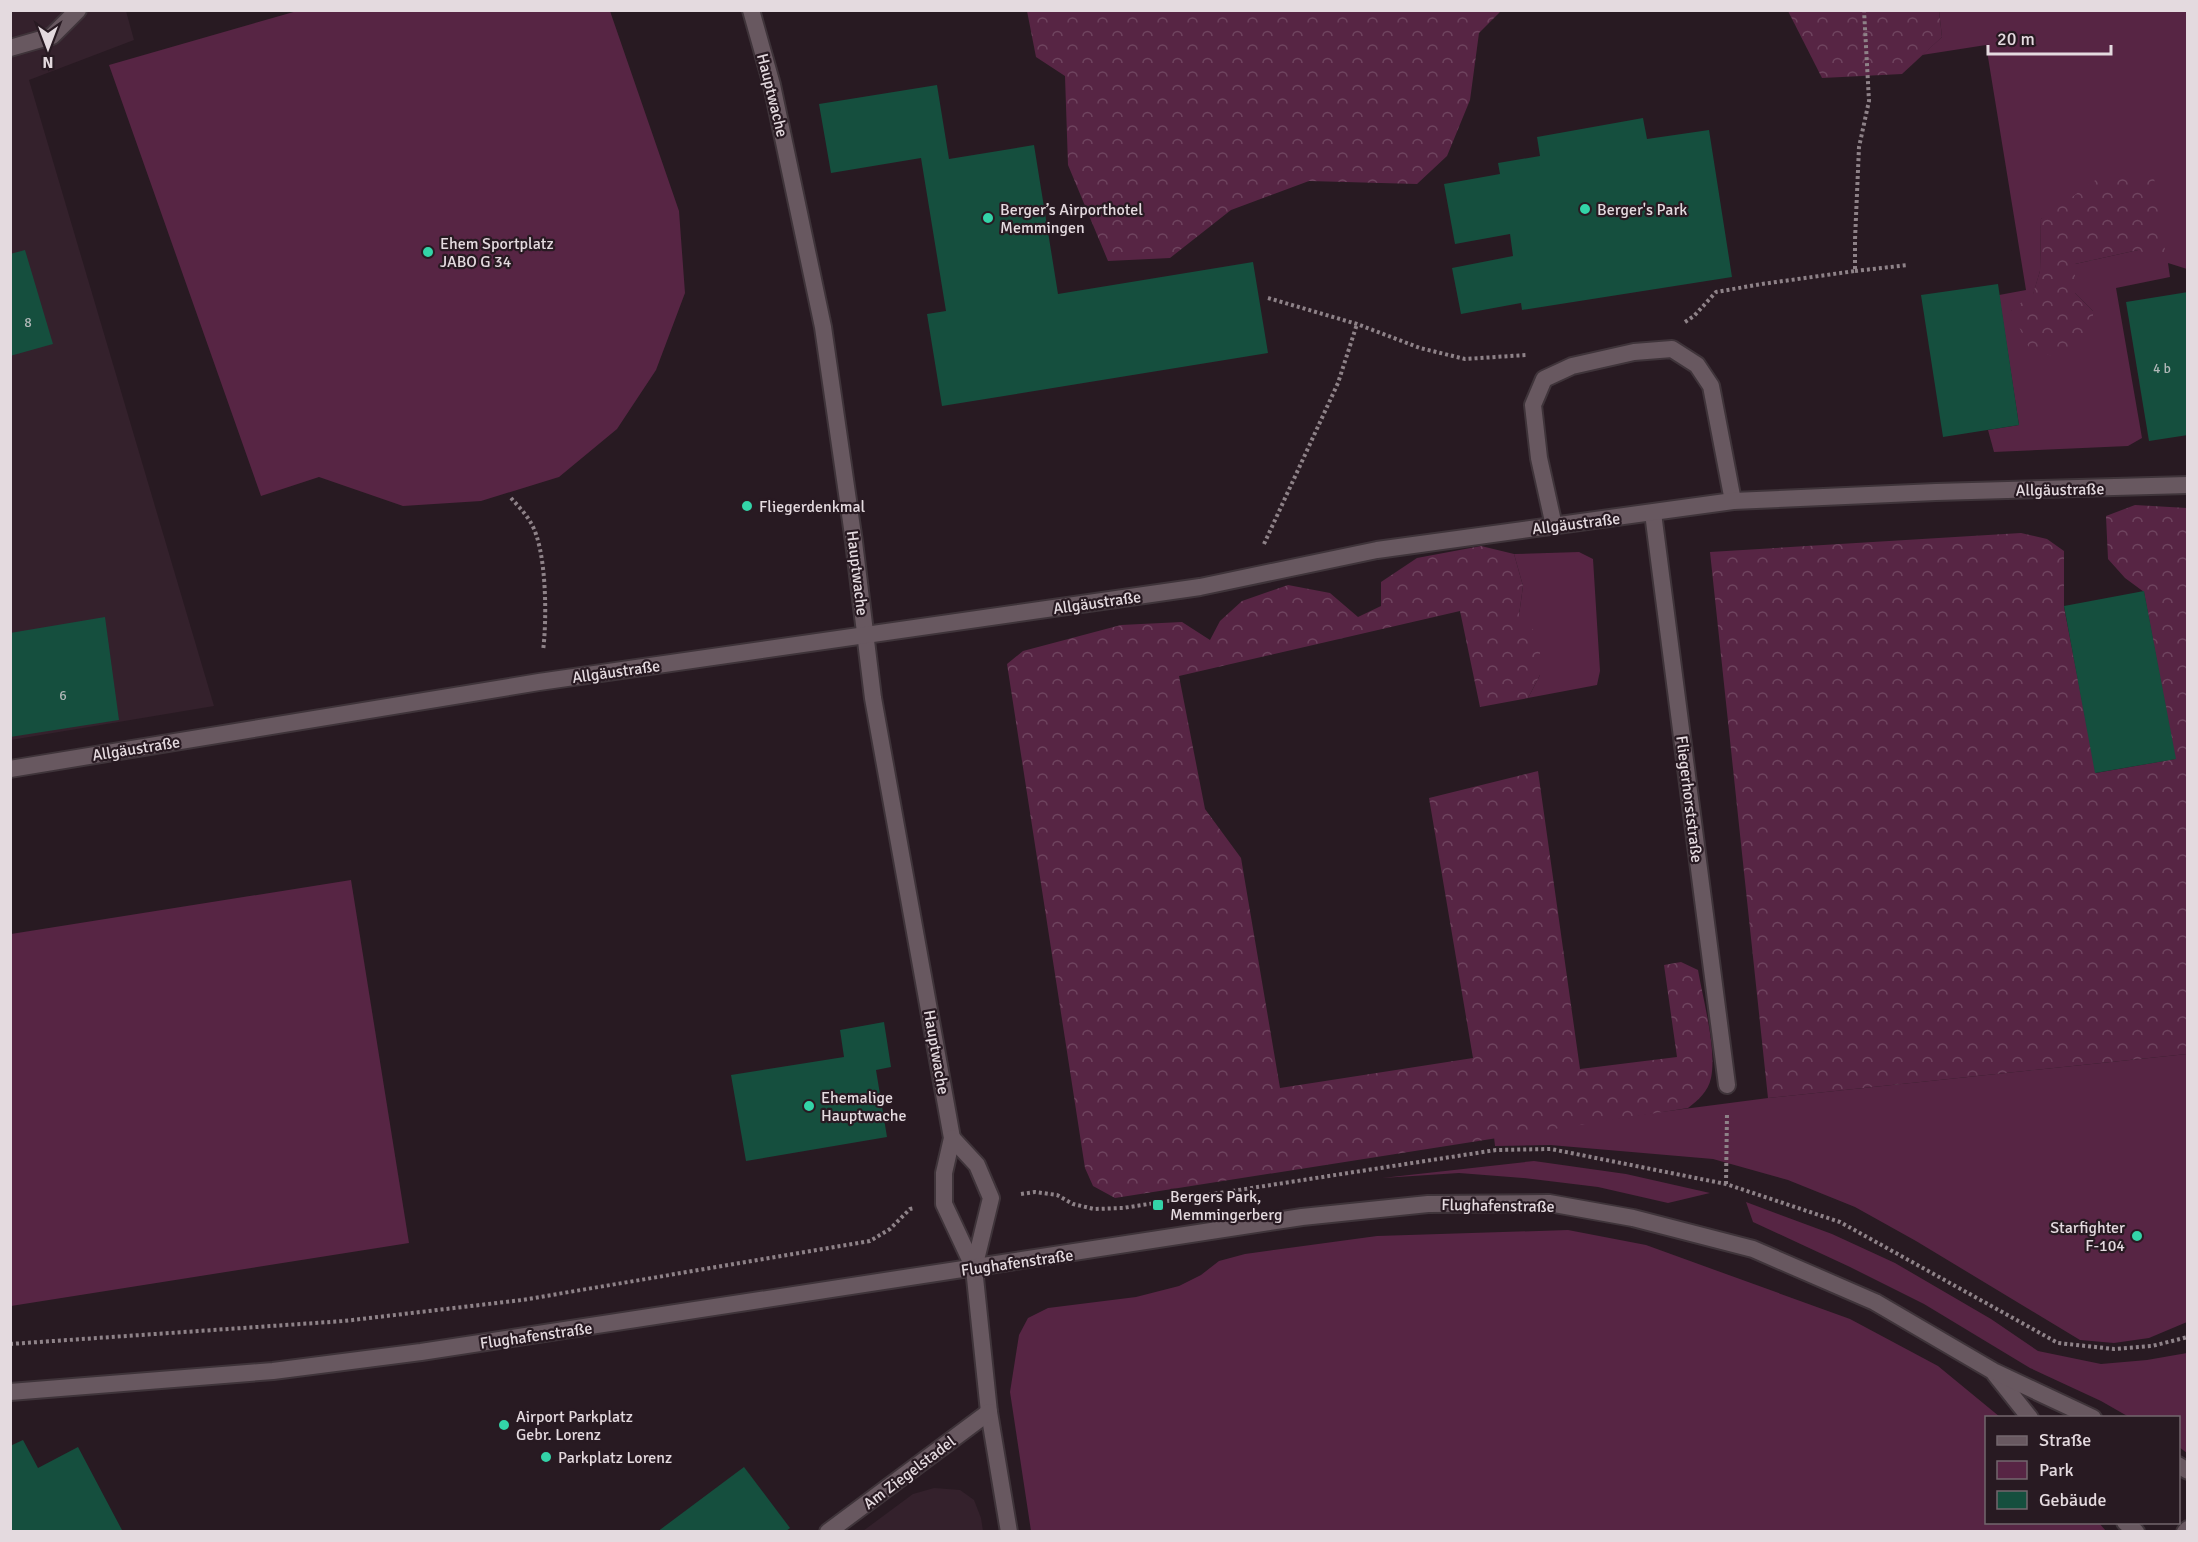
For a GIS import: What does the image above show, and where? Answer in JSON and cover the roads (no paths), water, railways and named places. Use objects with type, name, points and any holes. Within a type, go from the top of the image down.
[{"type":"street","points":[[10,48],[52,36],[78,10]]},
{"type":"street","name":"Hauptwache","points":[[751,10],[772,85],[823,327],[873,698],[952,1138],[944,1173],[944,1204],[974,1268],[989,1412],[1009,1532]]},
{"type":"street","points":[[1554,526],[1539,458],[1533,405],[1544,379],[1572,366],[1634,352],[1672,349],[1697,365],[1711,386],[1733,501]]},
{"type":"street","name":"Allgäustraße","points":[[10,769],[538,682],[1200,587],[1377,550],[1733,501],[1936,492],[2187,485]]},
{"type":"street","name":"Fliegerhorststraße","points":[[1653,513],[1727,1085]]},
{"type":"street","name":"Hauptwache","points":[[952,1138],[977,1165],[991,1197],[974,1268]]},
{"type":"street","name":"Flughafenstraße","points":[[10,1392],[273,1371],[387,1357],[1314,1216],[1428,1204],[1549,1203],[1633,1218],[1753,1250],[1875,1302],[1993,1371],[2089,1416]]},
{"type":"street","name":"Flughafenstraße","points":[[1993,1371],[2028,1416]]},
{"type":"street","name":"Am Ziegelstadel","points":[[828,1532],[989,1412]]},
{"type":"place","name":"Berger's Park","points":[[1585,209]]},
{"type":"place","name":"Berger’s Airporthotel Memmingen","points":[[988,218]]},
{"type":"place","name":"Ehem Sportplatz JABO G 34","points":[[428,252]]},
{"type":"place","name":"Fliegerdenkmal","points":[[747,506]]},
{"type":"place","name":"Ehemalige Hauptwache","points":[[809,1106]]},
{"type":"place","name":"Bergers Park, Memmingerberg","points":[[1158,1205]]},
{"type":"place","name":"Starfighter F-104","points":[[2137,1236]]},
{"type":"place","name":"Airport Parkplatz Gebr. Lorenz","points":[[504,1425]]},
{"type":"place","name":"Parkplatz Lorenz","points":[[546,1457]]}]
